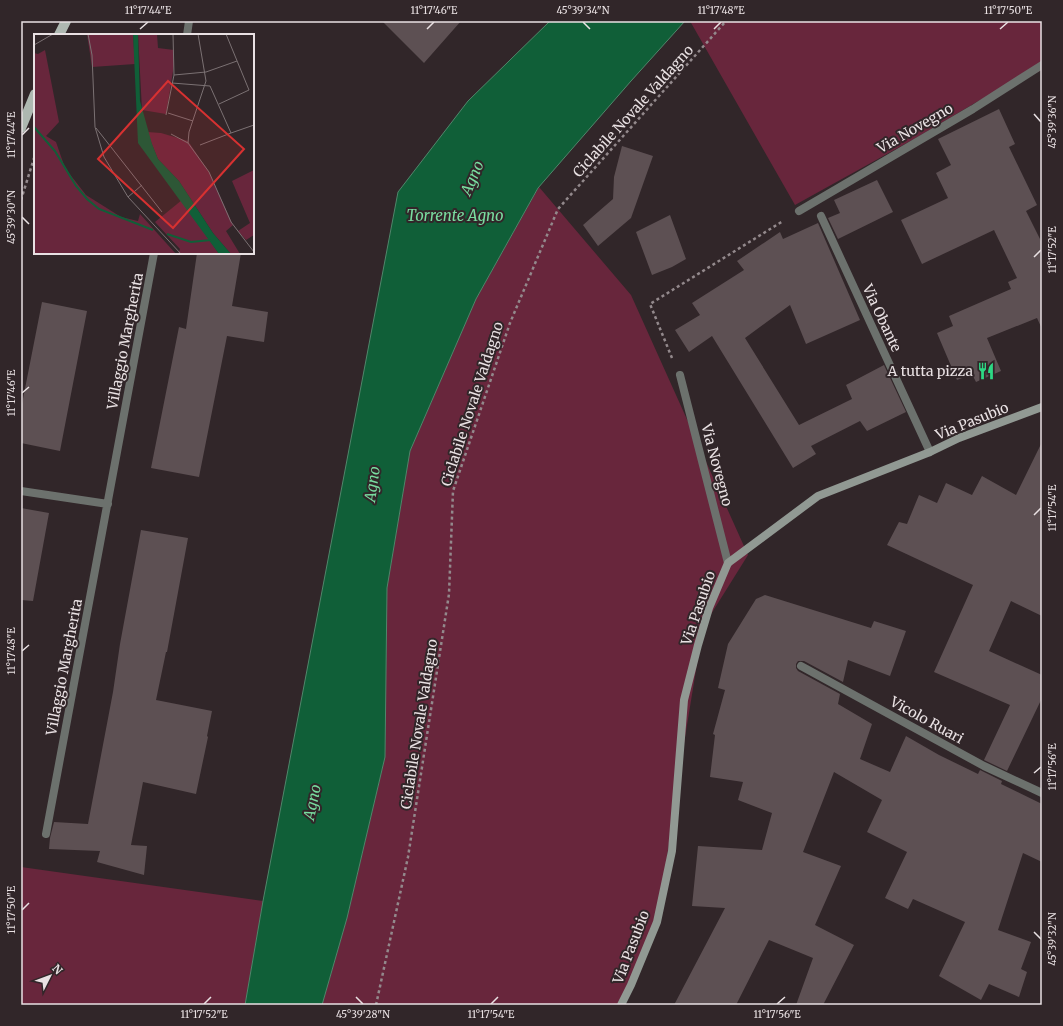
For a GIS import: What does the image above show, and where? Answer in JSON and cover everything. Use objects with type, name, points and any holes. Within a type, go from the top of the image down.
[{"type":"main road","points":[[60,34],[66,21]]},
{"type":"main road","points":[[21,128],[34,96]]},
{"type":"main road","name":"Via Pasubio","points":[[621,1005],[631,985],[657,922],[672,851],[684,700],[709,608],[728,563],[818,496],[930,452],[959,438],[1042,407]]},
{"type":"street","points":[[187,34],[188,21]]},
{"type":"street","name":"Via Novegno","points":[[799,211],[973,110],[1042,66]]},
{"type":"street","name":"Via Obante","points":[[821,216],[930,452]]},
{"type":"street","name":"Villaggio Margherita","points":[[46,834],[154,254]]},
{"type":"street","name":"Via Novegno","points":[[680,375],[728,563]]},
{"type":"street","points":[[21,490],[108,504]]},
{"type":"street","name":"Vicolo Ruari","points":[[801,666],[984,766],[1042,793]]},
{"type":"path","name":"Ciclabile Novale Valdagno","points":[[376,1005],[408,857],[449,594],[453,491],[510,323],[558,209],[726,21]]},
{"type":"path","points":[[21,200],[34,158]]},
{"type":"path","points":[[680,375],[650,304],[799,211]]},
{"type":"shaded area","points":[[690,21],[1042,21],[1042,70],[980,100],[914,139],[795,205]]},
{"type":"shaded area","points":[[539,187],[631,295],[748,555],[703,627],[658,918],[623,1005],[322,1005],[347,918],[385,757],[387,588],[410,451],[476,299]]},
{"type":"shaded area","points":[[21,867],[263,901],[245,1005],[21,1005]]},
{"type":"water","name":"Torrente Agno","points":[[550,21],[685,21],[538,188],[476,299],[410,451],[387,588],[385,757],[347,918],[322,1005],[245,1005],[263,901],[398,192],[468,101]]},
{"type":"building","points":[[382,21],[461,21],[424,63]]},
{"type":"building","points":[[999,109],[1015,144],[1009,147],[1037,205],[1026,211],[1042,243],[1042,329],[1037,318],[987,338],[1001,371],[976,382],[972,374],[957,380],[937,333],[953,326],[949,316],[1011,289],[1008,282],[1017,278],[994,230],[922,264],[901,220],[948,198],[936,173],[951,165],[938,139]]},
{"type":"building","points":[[622,146],[653,156],[631,218],[598,246],[583,225],[613,199],[614,177]]},
{"type":"building","points":[[877,180],[893,212],[838,239],[828,218],[840,213],[834,200]]},
{"type":"building","points":[[670,215],[686,259],[672,267],[652,275],[636,232]]},
{"type":"building","points":[[818,223],[860,320],[806,344],[790,305],[745,338],[799,425],[852,399],[846,385],[884,365],[906,412],[867,431],[860,421],[811,446],[816,454],[793,468],[712,336],[689,352],[675,330],[700,315],[692,303],[744,270],[737,261],[780,232],[783,239]]},
{"type":"building","points":[[197,254],[241,254],[232,306],[268,312],[264,342],[227,336],[199,477],[151,468],[179,327],[186,329]]},
{"type":"building","points":[[42,302],[87,311],[60,451],[21,443],[21,409]]},
{"type":"building","points":[[1042,442],[1042,616],[1011,601],[989,651],[1042,675],[1042,698],[1007,771],[984,760],[1010,705],[934,672],[973,585],[887,545],[899,522],[907,524],[919,495],[937,503],[946,483],[972,495],[982,476],[1016,495]]},
{"type":"building","points":[[21,508],[49,513],[33,601],[21,600]]},
{"type":"building","points":[[141,530],[188,538],[167,652],[156,700],[212,711],[196,794],[143,782],[131,845],[147,846],[144,875],[97,862],[100,851],[49,849],[54,822],[88,824]]},
{"type":"building","points":[[765,595],[871,628],[874,621],[906,631],[890,676],[848,660],[843,682],[804,661],[798,661],[796,664],[798,671],[840,694],[838,704],[872,724],[860,759],[890,772],[906,736],[939,755],[978,774],[980,770],[1002,781],[1001,784],[1042,804],[1042,862],[1023,853],[998,930],[1031,942],[1021,969],[1027,972],[1019,997],[989,984],[981,1000],[939,976],[965,922],[913,899],[908,909],[885,898],[907,852],[867,832],[882,800],[834,772],[803,852],[841,866],[815,925],[854,945],[823,1005],[796,1005],[813,958],[769,940],[736,1005],[674,1005],[725,908],[692,906],[698,846],[762,850],[772,813],[738,800],[743,782],[710,777],[715,735],[713,734],[725,690],[718,688],[728,644],[756,599]]},
{"type":"place","name":"A tutta pizza","points":[[986,371]]},
{"type":"water label","name":"Agno","points":[[472,178]]},
{"type":"water label","name":"Agno","points":[[372,484]]},
{"type":"water label","name":"Agno","points":[[312,802]]}]
